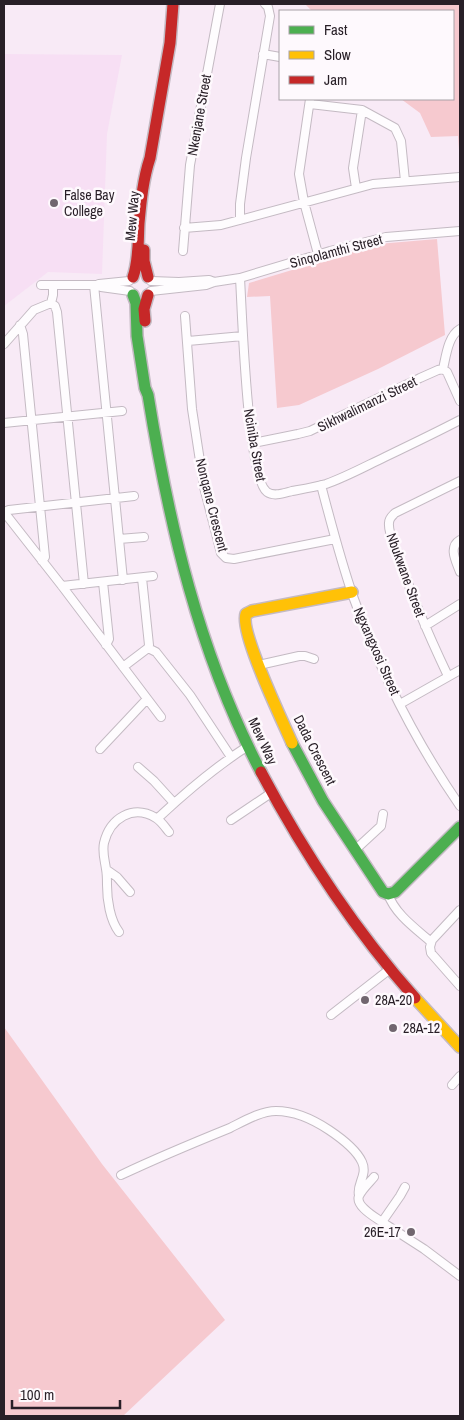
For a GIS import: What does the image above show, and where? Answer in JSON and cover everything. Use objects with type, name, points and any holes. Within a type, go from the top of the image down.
[{"type":"main road","name":"Mew Way","points":[[173,4],[170,43],[150,158],[145,174],[137,261],[131,286],[136,303],[137,336],[145,388],[175,542],[188,590],[221,683],[248,746],[271,793],[304,850],[390,969],[460,1047]]},
{"type":"main road","name":"Mew Way","points":[[170,43],[181,4]]},
{"type":"main road","name":"Mew Way","points":[[148,396],[150,390],[144,309],[149,286],[144,253],[152,176],[150,158]]},
{"type":"main road","points":[[140,274],[149,286],[140,298],[131,286],[140,274]]},
{"type":"main road","name":"Dada Crescent","points":[[352,592],[252,611],[246,614],[244,619],[269,692],[296,750],[323,801],[381,890],[388,894]]},
{"type":"main road","points":[[388,894],[398,890],[460,827]]},
{"type":"street","name":"Nkenjane Street","points":[[183,251],[190,164],[220,4]]},
{"type":"street","points":[[240,220],[240,204],[246,158],[270,16],[268,7],[264,4]]},
{"type":"street","points":[[263,54],[279,57]]},
{"type":"street","points":[[318,254],[304,202],[300,167],[310,101],[362,110],[395,128],[401,141],[405,181]]},
{"type":"street","points":[[356,188],[353,168],[362,110]]},
{"type":"street","points":[[184,228],[221,225],[373,184],[460,177]]},
{"type":"street","name":"Sinqolamthi Street","points":[[149,286],[209,280],[214,282],[240,278],[363,241],[386,237],[460,231]]},
{"type":"street","name":"Nciniba Street","points":[[240,278],[248,408],[260,481],[263,488],[269,493],[280,494],[321,485],[366,466],[460,420]]},
{"type":"street","points":[[41,285],[96,285],[102,283],[131,286]]},
{"type":"street","points":[[51,303],[53,285]]},
{"type":"street","points":[[96,285],[106,413],[123,580]]},
{"type":"street","points":[[4,344],[36,308],[51,303]]},
{"type":"street","points":[[51,303],[55,306],[57,312],[84,584]]},
{"type":"street","name":"Nonqane Crescent","points":[[185,316],[192,409],[203,478],[223,556],[228,559],[234,559],[335,539]]},
{"type":"street","points":[[20,325],[23,334],[45,557],[42,561]]},
{"type":"street","points":[[460,329],[452,337],[443,369],[447,372],[460,401]]},
{"type":"street","points":[[188,341],[243,336]]},
{"type":"street","name":"Sikhwalimanzi Street","points":[[253,443],[310,430],[443,369]]},
{"type":"street","points":[[4,423],[122,411]]},
{"type":"street","name":"Nbukwane Street","points":[[448,676],[405,576],[388,524],[395,513],[460,481]]},
{"type":"street","name":"Ngxangxosi Street","points":[[321,485],[335,539],[352,592],[377,654],[400,704],[460,806]]},
{"type":"street","points":[[134,496],[40,506],[4,512],[161,716]]},
{"type":"street","points":[[119,539],[144,537]]},
{"type":"street","points":[[460,540],[455,543],[454,548],[460,572]]},
{"type":"street","points":[[62,586],[153,576]]},
{"type":"street","points":[[123,667],[149,646],[142,578]]},
{"type":"street","points":[[103,582],[109,639],[106,645]]},
{"type":"street","points":[[425,626],[460,604]]},
{"type":"street","points":[[148,648],[156,652],[190,695],[231,757]]},
{"type":"street","points":[[259,665],[299,656],[314,659]]},
{"type":"street","points":[[400,704],[460,670]]},
{"type":"street","points":[[100,749],[148,699]]},
{"type":"street","points":[[158,818],[231,757],[248,746]]},
{"type":"street","points":[[138,767],[174,803]]},
{"type":"street","points":[[231,820],[271,793]]},
{"type":"street","points":[[119,932],[114,924],[107,894],[104,844],[109,830],[114,822],[122,816],[130,812],[137,812],[147,813],[158,818],[169,832]]},
{"type":"street","points":[[355,850],[381,826],[383,814]]},
{"type":"street","points":[[107,870],[117,877],[130,892]]},
{"type":"street","points":[[388,894],[390,901],[402,916],[430,942]]},
{"type":"street","points":[[460,910],[430,942],[431,953],[460,986]]},
{"type":"street","points":[[331,1015],[390,969]]},
{"type":"street","points":[[452,1085],[460,1076]]},
{"type":"street","points":[[121,1176],[182,1147],[264,1112],[285,1111],[299,1114],[335,1134],[359,1157],[364,1174],[358,1191],[360,1205],[460,1276]]},
{"type":"street","points":[[359,1195],[374,1177]]},
{"type":"street","points":[[382,1222],[404,1187]]},
{"type":"shaded area","points":[[305,4],[460,4],[460,150],[458,136],[431,137],[420,113],[402,100],[454,100],[454,10],[311,10]]},
{"type":"shaded area","name":"False Bay College","points":[[4,54],[122,55],[107,134],[102,274],[48,272],[4,306]]},
{"type":"shaded area","points":[[437,239],[445,335],[378,369],[299,405],[277,408],[270,296],[247,297],[249,283],[378,244]]},
{"type":"shaded area","points":[[4,1027],[102,1164],[225,1320],[123,1416],[4,1416]]},
{"type":"traffic: fast","points":[[133,295],[136,303],[137,336],[145,388],[148,395],[166,492],[189,588],[220,682],[261,772]]},
{"type":"traffic: fast","points":[[292,743],[323,801],[383,892],[388,894],[395,892],[460,827]]},
{"type":"traffic: slow","points":[[292,743],[255,657],[246,624],[246,614],[252,611],[352,592]]},
{"type":"traffic: slow","points":[[415,998],[460,1047]]},
{"type":"traffic: jam","points":[[133,277],[137,257],[143,190],[170,43],[173,4]]},
{"type":"traffic: jam","points":[[144,250],[144,261],[148,277]]},
{"type":"traffic: jam","points":[[145,321],[144,309],[148,295]]},
{"type":"traffic: jam","points":[[261,772],[277,802],[331,889],[371,945],[415,998]]},
{"type":"place","name":"False Bay College","points":[[54,203]]},
{"type":"place","name":"28A-20","points":[[365,1000]]},
{"type":"place","name":"28A-12","points":[[393,1028]]},
{"type":"place","name":"26E-17","points":[[411,1232]]}]
